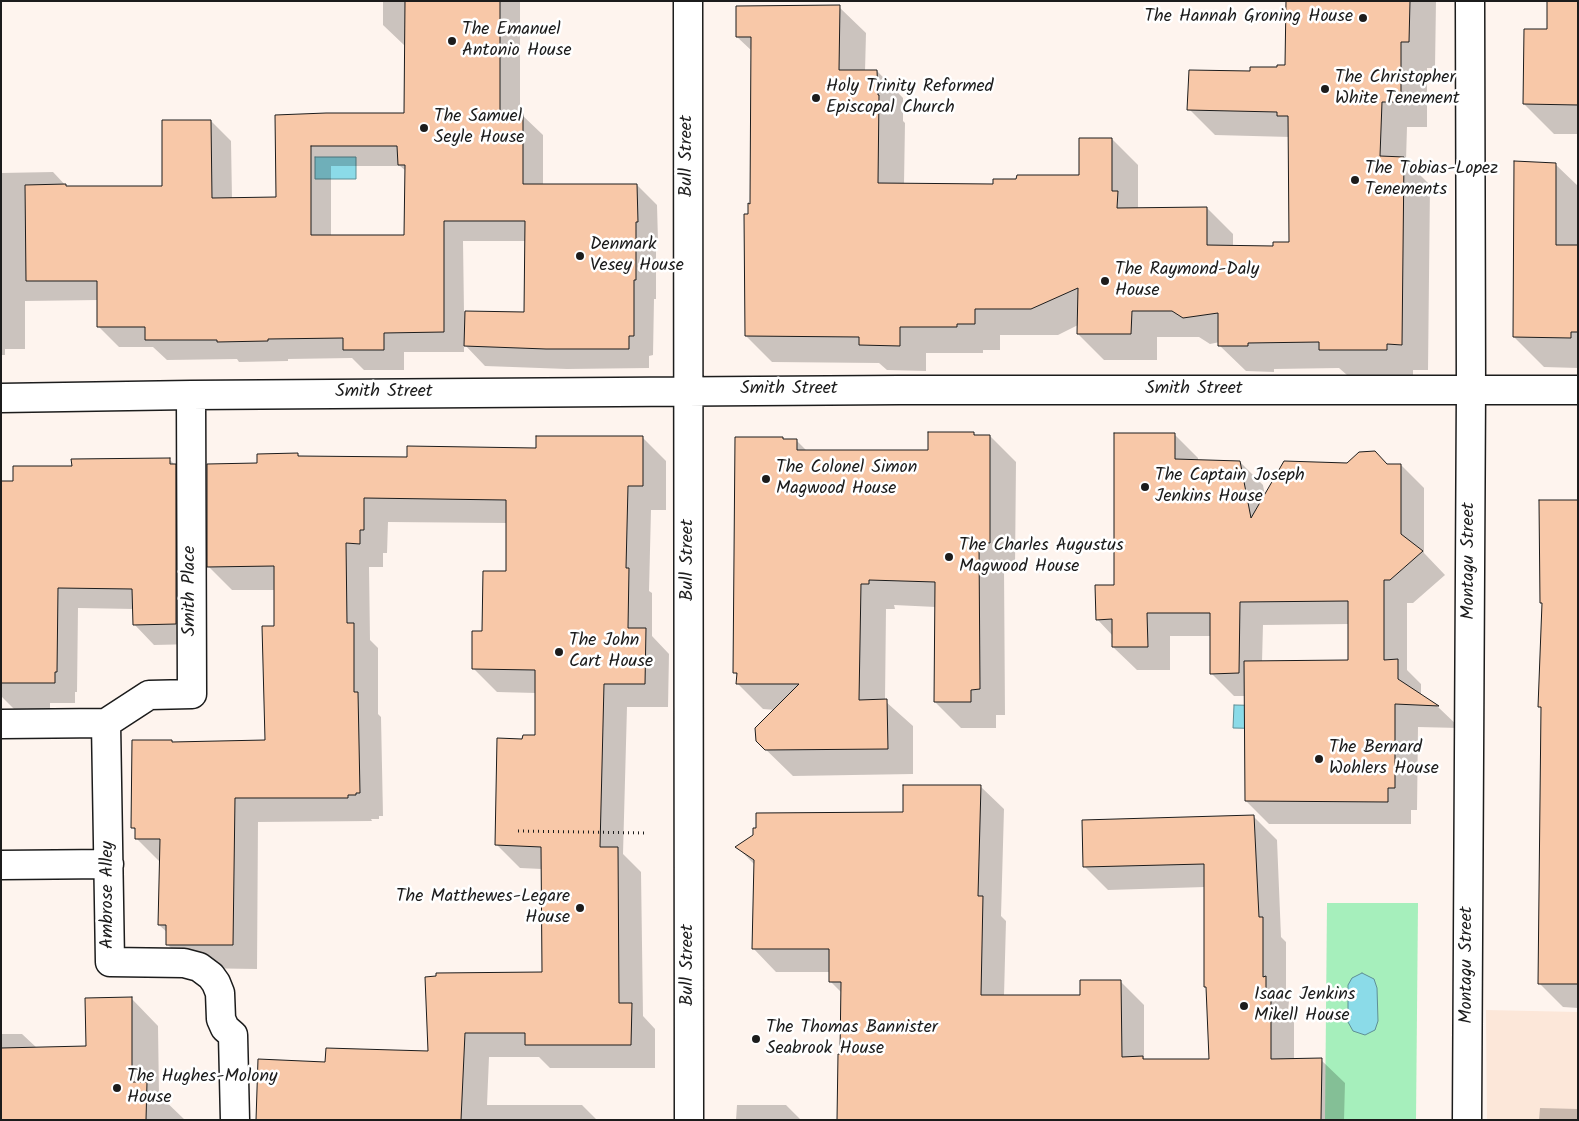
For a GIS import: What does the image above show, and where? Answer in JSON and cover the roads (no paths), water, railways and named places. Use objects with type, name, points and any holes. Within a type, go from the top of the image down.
[{"type":"street","name":"Bull Street","points":[[688,1],[690,1120]]},
{"type":"street","name":"Montagu Street","points":[[1467,1120],[1471,389],[1470,1]]},
{"type":"street","name":"Smith Street","points":[[1,398],[689,391],[1578,390]]},
{"type":"street","name":"Smith Place","points":[[106,723],[149,696],[192,694],[191,395]]},
{"type":"street","points":[[1,724],[106,723]]},
{"type":"street","name":"Ambrose Alley","points":[[106,723],[110,864],[110,962],[184,963],[199,967],[211,976],[220,993],[221,1019],[225,1028],[233,1035],[235,1120]]},
{"type":"street","points":[[1,865],[110,864]]},
{"type":"water","points":[[315,157],[356,157],[356,179],[315,179]]},
{"type":"water","points":[[1234,705],[1281,706],[1281,729],[1233,728]]},
{"type":"water","points":[[1362,973],[1374,979],[1377,988],[1378,1021],[1375,1030],[1365,1035],[1353,1031],[1348,1022],[1348,985],[1352,978]]},
{"type":"place","name":"The Hannah Groning House","points":[[1363,18]]},
{"type":"place","name":"The Emanuel Antonio House","points":[[452,41]]},
{"type":"place","name":"The Christopher White Tenement","points":[[1325,89]]},
{"type":"place","name":"Holy Trinity Reformed Episcopal Church","points":[[816,98]]},
{"type":"place","name":"The Samuel Seyle House","points":[[424,128]]},
{"type":"place","name":"The Tobias-Lopez Tenements","points":[[1355,180]]},
{"type":"place","name":"Denmark Vesey House","points":[[580,256]]},
{"type":"place","name":"The Raymond-Daly House","points":[[1105,281]]},
{"type":"place","name":"The Colonel Simon Magwood House","points":[[766,479]]},
{"type":"place","name":"The Captain Joseph Jenkins House","points":[[1145,487]]},
{"type":"place","name":"The Charles Augustus Magwood House","points":[[949,557]]},
{"type":"place","name":"The John Cart House","points":[[559,652]]},
{"type":"place","name":"The Bernard Wohlers House","points":[[1319,759]]},
{"type":"place","name":"The Matthewes-Legare House","points":[[580,908]]},
{"type":"place","name":"Isaac Jenkins Mikell House","points":[[1244,1006]]},
{"type":"place","name":"The Thomas Bannister Seabrook House","points":[[756,1039]]},
{"type":"place","name":"The Hughes-Molony House","points":[[117,1088]]}]
